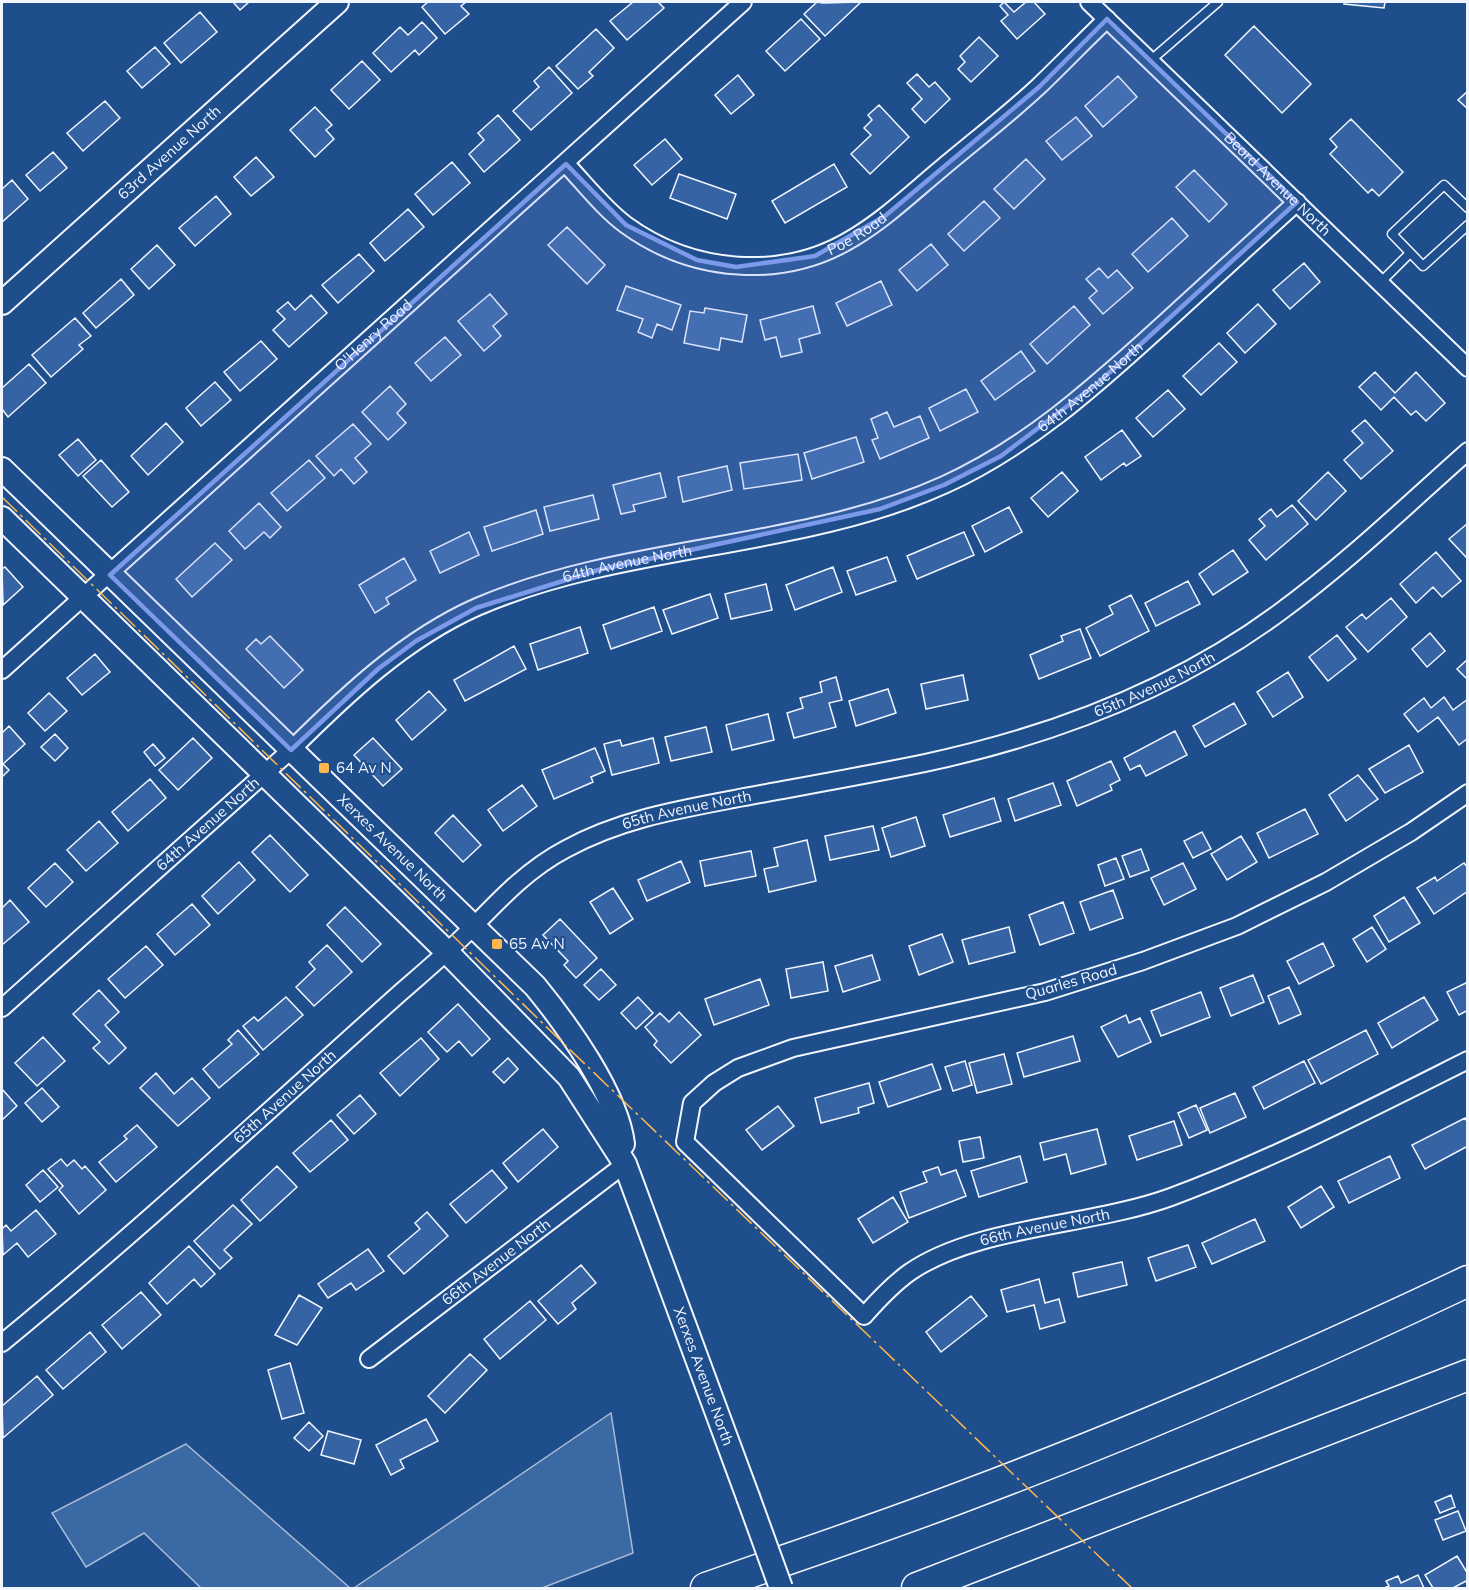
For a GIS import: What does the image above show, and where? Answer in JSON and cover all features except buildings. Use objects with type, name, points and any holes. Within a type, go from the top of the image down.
[{"type":"highway","points":[[706,1588],[966,1495],[1158,1419],[1302,1358],[1467,1281]]},
{"type":"highway","points":[[916,1588],[1467,1375]]},
{"type":"street","name":"63rd Avenue North","points":[[2,303],[337,2]]},
{"type":"street","name":"O'Henry Road","points":[[2,670],[566,164],[743,2]]},
{"type":"street","name":"Beard Avenue North","points":[[1089,2],[1467,368]]},
{"type":"street","name":"Poe Road","points":[[566,164],[626,225],[660,245],[697,260],[736,267],[777,265],[815,256],[852,239],[885,216],[1038,87],[1107,19]]},
{"type":"street","name":"64th Avenue North","points":[[2,1008],[291,750],[378,669],[416,641],[476,608],[538,585],[880,509],[944,485],[1001,456],[1052,421],[1098,383],[1297,202]]},
{"type":"street","name":"65th Avenue North","points":[[2,1343],[102,1259],[447,952],[494,903],[528,874],[565,849],[648,816],[924,763],[1000,745],[1078,721],[1220,652],[1277,615],[1336,569],[1467,451]]},
{"type":"street","name":"Xerxes Avenue North","points":[[2,469],[535,986],[573,1035],[595,1072],[615,1115],[622,1139],[625,1164]]},
{"type":"street","name":"Xerxes Avenue North","points":[[2,518],[447,952],[569,1077],[625,1164],[782,1588]]},
{"type":"street","name":"Quarles Road","points":[[686,1142],[692,1103],[714,1083],[738,1068],[793,1048],[1045,992],[1143,961],[1237,926],[1326,882],[1411,832],[1467,793]]},
{"type":"street","name":"66th Avenue North","points":[[686,1142],[864,1316],[911,1272],[945,1254],[982,1241],[1153,1203],[1220,1179],[1284,1151],[1467,1060]]},
{"type":"street","name":"66th Avenue North","points":[[369,1359],[625,1164]]},
{"type":"lane","points":[[1150,61],[1218,2]]},
{"type":"lane","points":[[1467,208],[1444,185],[1392,234],[1423,266],[1467,225]]},
{"type":"lane","points":[[1380,283],[1410,253]]},
{"type":"highlighted area","points":[[1107,19],[1297,202],[1098,383],[1001,456],[944,485],[880,509],[598,570],[476,608],[416,641],[378,669],[291,750],[110,575],[566,164],[626,225],[697,260],[736,267],[815,256],[885,216],[1039,87]]},
{"type":"water","points":[[611,1413],[633,1553],[542,1588],[354,1588]]},
{"type":"water","points":[[186,1444],[350,1588],[201,1588],[144,1533],[86,1567],[52,1513]]},
{"type":"power","points":[[2,497],[563,1043],[1132,1588]]},
{"type":"place","name":"64 Av N","points":[[324,768]]},
{"type":"place","name":"65 Av N","points":[[497,944]]}]
